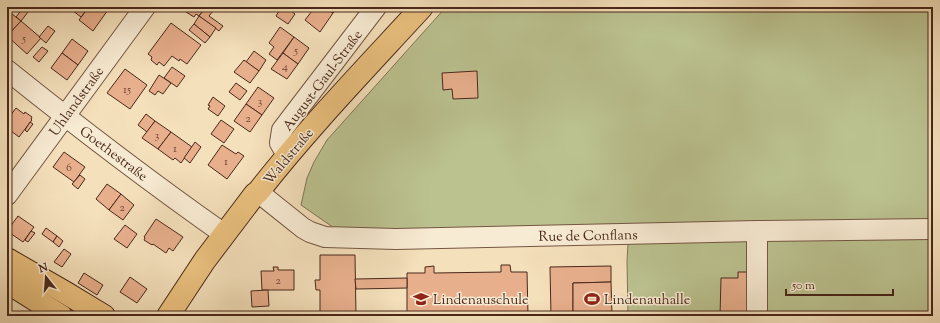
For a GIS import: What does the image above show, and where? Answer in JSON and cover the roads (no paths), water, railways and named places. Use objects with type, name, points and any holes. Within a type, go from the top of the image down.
[{"type":"main road","name":"Waldstraße","points":[[168,316],[224,234],[287,155],[422,7]]},
{"type":"main road","points":[[7,259],[104,316]]},
{"type":"main road","points":[[7,282],[61,316]]},
{"type":"street","name":"Uhlandstraße","points":[[7,195],[145,7]]},
{"type":"street","name":"August-Gaul-Straße","points":[[287,155],[280,143],[282,130],[376,7]]},
{"type":"street","name":"Goethestraße","points":[[7,70],[65,116],[224,234]]},
{"type":"street","name":"Rue de Conflans","points":[[258,192],[303,228],[325,237],[396,239],[757,231],[933,229]]},
{"type":"street","points":[[757,231],[757,316]]},
{"type":"place","name":"Lindenauschule","points":[[421,299]]},
{"type":"place","name":"Lindenauhalle","points":[[592,299]]}]
